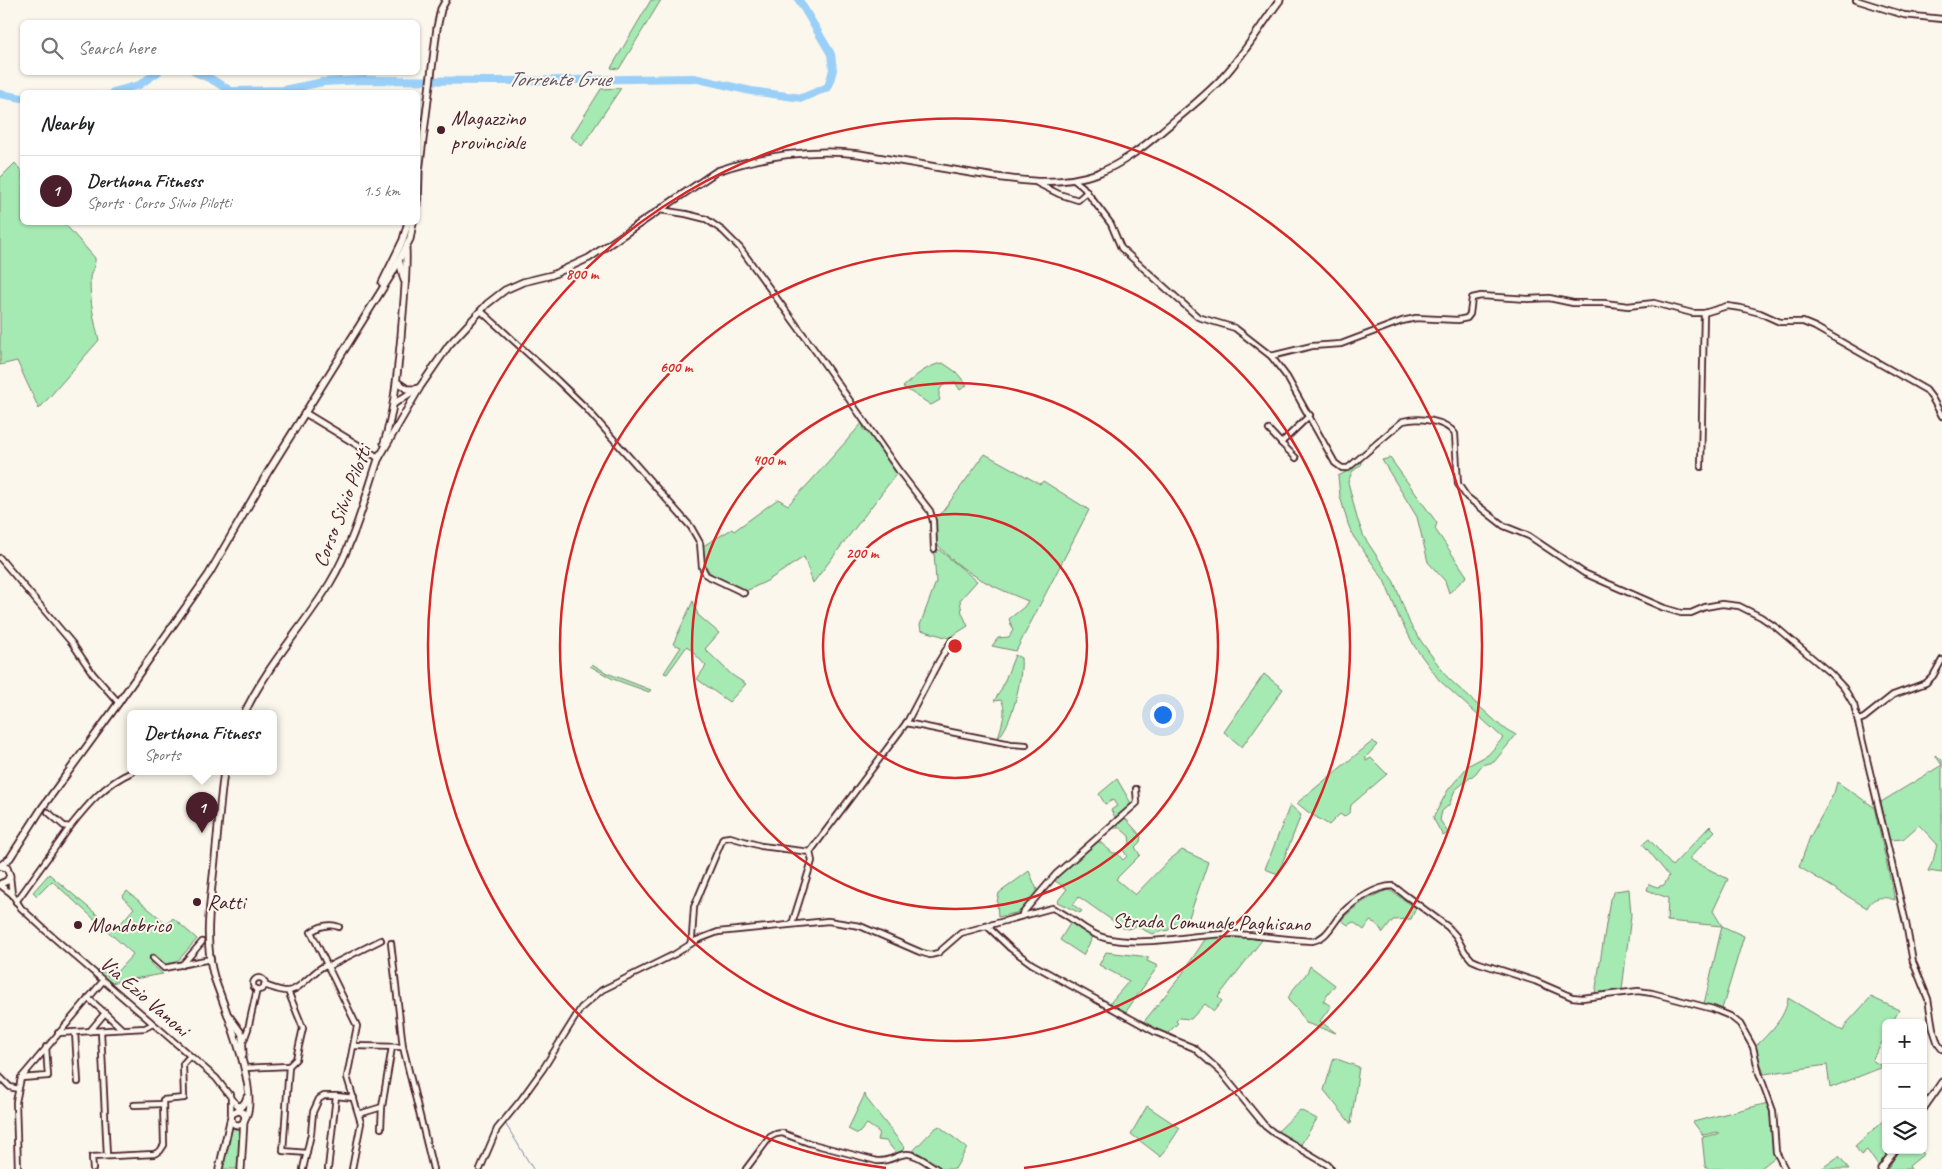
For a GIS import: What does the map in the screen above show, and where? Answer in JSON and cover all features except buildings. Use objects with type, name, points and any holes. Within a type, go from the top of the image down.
[{"type":"main road","points":[[420,160],[436,28],[441,9],[446,0]]},
{"type":"main road","points":[[304,413],[379,458],[420,387],[449,345],[481,310],[505,290],[523,282],[552,275],[589,258],[717,171],[736,164],[767,158],[818,153],[858,154],[1037,182],[1074,180],[1099,173],[1141,148],[1210,91],[1234,64],[1280,0]]},
{"type":"main road","points":[[367,312],[403,240],[407,225]]},
{"type":"main road","points":[[0,866],[10,858],[42,808],[119,703],[209,574],[304,413],[390,276],[410,239],[412,225]]},
{"type":"main road","name":"Corso Silvio Pilotti","points":[[403,240],[399,260],[405,284]]},
{"type":"main road","name":"Corso Silvio Pilotti","points":[[246,710],[262,682],[330,583],[342,562],[353,536],[379,458],[394,405],[405,284],[406,248]]},
{"type":"main road","points":[[390,276],[398,276],[405,284]]},
{"type":"main road","points":[[397,382],[408,390],[420,387]]},
{"type":"main road","points":[[409,408],[399,411],[394,405],[420,387]]},
{"type":"main road","points":[[223,775],[209,913],[209,947],[213,974],[243,1059],[249,1092],[247,1117],[242,1123],[237,1125],[232,1122],[231,1117]]},
{"type":"main road","points":[[0,884],[7,881],[16,848]]},
{"type":"main road","points":[[0,866],[7,868],[10,874]]},
{"type":"main road","points":[[224,1008],[243,1040],[243,1059]]},
{"type":"main road","points":[[234,1037],[238,1030]]},
{"type":"main road","points":[[234,1037],[243,1040]]},
{"type":"main road","points":[[1927,1103],[1942,1082]]},
{"type":"main road","points":[[219,1169],[231,1117],[245,1102],[249,1092]]},
{"type":"main road","points":[[236,1112],[243,1114],[244,1120],[241,1169]]},
{"type":"main road","points":[[1881,1169],[1892,1154]]},
{"type":"street","points":[[1856,0],[1904,16],[1942,19]]},
{"type":"street","points":[[1074,180],[1083,187],[1111,224],[1121,248],[1198,317],[1235,328],[1271,356],[1287,377],[1310,415],[1335,463],[1342,468],[1348,468],[1403,421],[1413,418],[1444,425],[1452,429],[1455,434],[1458,484],[1467,497],[1504,526],[1529,536],[1584,573],[1664,608],[1691,613],[1705,607],[1722,604],[1739,606],[1761,617],[1777,628],[1844,688],[1859,720],[1906,923],[1913,962],[1928,999],[1933,1029],[1938,1044],[1942,1049]]},
{"type":"street","points":[[1037,182],[1059,194],[1078,200],[1087,192]]},
{"type":"street","points":[[659,210],[706,219],[723,231],[740,248],[816,352],[899,471],[930,511],[933,521],[934,549]]},
{"type":"street","points":[[1271,356],[1312,346],[1341,344],[1402,321],[1416,318],[1458,320],[1467,318],[1470,314],[1472,298],[1481,296],[1528,299],[1549,298],[1573,303],[1604,303],[1628,306],[1654,304],[1692,313],[1704,313],[1727,306],[1741,308],[1780,322],[1803,322],[1815,327],[1926,390],[1942,416]]},
{"type":"street","points":[[481,310],[584,407],[692,527],[700,543],[702,567],[706,575],[744,593]]},
{"type":"street","points":[[1701,467],[1704,313]]},
{"type":"street","points":[[1282,443],[1310,415]]},
{"type":"street","points":[[1269,430],[1296,458]]},
{"type":"street","points":[[0,558],[72,642],[93,674],[119,703]]},
{"type":"street","points":[[792,924],[812,861],[810,852],[906,724],[952,640]]},
{"type":"street","points":[[1859,720],[1893,695],[1926,683],[1942,660]]},
{"type":"street","points":[[906,724],[1011,744],[1026,745]]},
{"type":"street","points":[[16,902],[70,827],[103,788],[127,774]]},
{"type":"street","points":[[1021,915],[1056,874],[1137,803],[1136,789]]},
{"type":"street","points":[[48,812],[64,826],[70,827]]},
{"type":"street","points":[[690,944],[694,907],[723,838],[730,837],[761,846],[810,852]]},
{"type":"street","points":[[10,874],[12,894]]},
{"type":"street","points":[[0,884],[12,894]]},
{"type":"street","name":"Strada Comunale Paghisano","points":[[480,1169],[500,1125],[544,1069],[581,1008],[602,990],[675,954],[690,944],[718,932],[828,921],[847,923],[860,926],[930,955],[943,949],[961,933],[1052,908],[1062,912],[1095,935],[1121,941],[1234,934],[1312,941],[1324,937],[1342,913],[1353,904],[1380,888],[1393,886],[1448,927],[1456,936],[1465,952],[1472,960],[1479,964],[1535,981],[1572,997],[1582,998],[1638,991],[1713,1009],[1730,1016],[1740,1024],[1753,1047],[1759,1073],[1773,1111],[1776,1152],[1785,1169]]},
{"type":"street","name":"Via Ezio Vanoni","points":[[12,894],[16,902],[46,931],[216,1078],[231,1094],[238,1105],[242,1106]]},
{"type":"street","points":[[339,927],[332,924],[318,927],[311,932],[357,1026],[347,1077],[361,1124],[352,1169]]},
{"type":"street","points":[[986,925],[1010,948],[1032,964],[1122,1015],[1201,1053],[1234,1087],[1265,1126],[1281,1138],[1328,1165],[1331,1169]]},
{"type":"street","points":[[257,989],[264,986],[288,991],[295,988],[317,969],[381,940]]},
{"type":"street","points":[[181,966],[202,942]]},
{"type":"street","points":[[391,943],[403,1047],[433,1169]]},
{"type":"street","points":[[153,958],[164,968],[211,959]]},
{"type":"street","points":[[243,1040],[250,1025],[257,989],[253,983],[256,978],[263,980],[264,986]]},
{"type":"street","points":[[18,1169],[16,1128],[18,1088],[21,1078],[103,981]]},
{"type":"street","points":[[245,1068],[289,1066],[296,1060],[303,1028],[288,991]]},
{"type":"street","points":[[88,998],[122,1030]]},
{"type":"street","points":[[90,1032],[105,1013]]},
{"type":"street","points":[[58,1033],[145,1028],[153,1024]]},
{"type":"street","points":[[238,1030],[250,1025]]},
{"type":"street","points":[[101,1031],[107,1156]]},
{"type":"street","points":[[75,1032],[78,1082]]},
{"type":"street","points":[[354,1046],[403,1047]]},
{"type":"street","points":[[21,1078],[48,1076],[46,1047]]},
{"type":"street","points":[[381,1128],[382,1107],[392,1047]]},
{"type":"street","points":[[93,1169],[92,1157],[154,1154],[160,1151],[164,1145],[165,1099],[184,1098],[183,1061],[190,1056]]},
{"type":"street","points":[[289,1066],[282,1151],[306,1153]]},
{"type":"street","points":[[0,1077],[10,1087],[18,1088]]},
{"type":"street","points":[[231,1094],[231,1117]]},
{"type":"street","points":[[303,1169],[316,1105],[319,1100],[324,1096],[354,1098]]},
{"type":"street","points":[[328,1169],[336,1096]]},
{"type":"street","points":[[134,1105],[164,1104]]},
{"type":"street","points":[[359,1114],[382,1107]]},
{"type":"street","points":[[746,1169],[770,1137],[782,1133],[810,1143],[877,1161],[887,1161],[911,1154],[937,1169]]},
{"type":"green space","points":[[651,0],[661,0],[619,69],[611,68]]},
{"type":"green space","points":[[621,88],[582,146],[571,137],[601,89]]},
{"type":"green space","points":[[15,163],[20,169],[20,225],[66,225],[95,258],[90,278],[90,288],[99,340],[39,409],[17,361],[0,365],[0,178]]},
{"type":"green space","points":[[943,363],[956,372],[967,385],[960,390],[955,382],[947,383],[940,390],[940,400],[931,405],[903,387],[926,369]]},
{"type":"green space","points":[[864,421],[863,429],[869,432],[897,473],[813,583],[804,557],[767,581],[744,592],[722,582],[708,570],[704,561],[703,546],[732,529],[734,531],[778,499],[788,505]]},
{"type":"green space","points":[[985,454],[1040,484],[1043,481],[1089,510],[1016,651],[992,646],[998,638],[1009,637],[1013,630],[1009,619],[1024,607],[1028,601],[978,578],[945,553],[936,543],[934,515],[940,515]]},
{"type":"green space","points":[[1390,458],[1437,523],[1435,529],[1467,576],[1449,593],[1445,581],[1428,562],[1417,517],[1382,460]]},
{"type":"green space","points":[[1360,461],[1362,464],[1352,472],[1348,482],[1357,518],[1364,537],[1394,582],[1410,624],[1448,678],[1502,727],[1516,735],[1494,762],[1482,765],[1476,773],[1455,790],[1449,805],[1442,811],[1440,820],[1448,833],[1443,836],[1433,818],[1448,790],[1469,765],[1488,755],[1503,738],[1439,680],[1415,647],[1399,617],[1384,580],[1353,536],[1340,496],[1338,476],[1348,471]]},
{"type":"green space","points":[[937,548],[977,581],[960,600],[962,613],[968,626],[949,638],[921,630],[920,625],[936,582],[934,552]]},
{"type":"green space","points":[[693,601],[698,615],[719,633],[705,649],[732,675],[746,684],[729,702],[697,679],[706,666],[687,646],[667,674],[664,673],[681,647],[673,644]]},
{"type":"green space","points":[[1015,655],[1021,658],[1016,700],[1008,723],[998,738],[1004,709],[1001,700],[994,701],[1001,690]]},
{"type":"green space","points":[[592,664],[607,673],[651,690],[649,692],[613,679],[590,666]]},
{"type":"green space","points":[[1264,674],[1283,689],[1242,747],[1224,732]]},
{"type":"green space","points":[[1373,741],[1377,745],[1366,757],[1366,761],[1371,758],[1387,774],[1351,805],[1350,812],[1344,817],[1340,814],[1329,825],[1297,803]]},
{"type":"green space","points":[[1935,755],[1942,760],[1942,765]]},
{"type":"green space","points":[[1942,765],[1942,873],[1928,871],[1933,861],[1937,844],[1919,825],[1903,839],[1889,840],[1881,802]]},
{"type":"green space","points":[[1117,779],[1132,805],[1116,819],[1111,810],[1117,806],[1113,800],[1105,804],[1099,794]]},
{"type":"green space","points":[[1837,782],[1874,807],[1895,900],[1886,898],[1875,899],[1867,908],[1799,867],[1810,837],[1834,793]]},
{"type":"green space","points":[[1290,805],[1301,815],[1278,874],[1265,869]]},
{"type":"green space","points":[[1125,818],[1141,836],[1140,842],[1135,847],[1140,855],[1116,879],[1135,895],[1168,861],[1182,850],[1208,862],[1186,926],[1171,923],[1169,930],[1152,934],[1136,926],[1128,929],[1123,928],[1079,897],[1073,905],[1082,911],[1080,913],[1057,902],[1067,889],[1054,880],[1097,841],[1113,853],[1117,853],[1123,860],[1127,856],[1123,850],[1130,843],[1129,836],[1120,828],[1113,828]]},
{"type":"green space","points":[[1710,826],[1715,831],[1689,859],[1728,879],[1713,911],[1722,926],[1667,921],[1668,898],[1647,890],[1649,884],[1657,887],[1664,885],[1669,876],[1643,844],[1649,839],[1672,866]]},
{"type":"green space","points":[[1029,871],[1038,892],[1020,912],[998,917],[997,902],[999,893]]},
{"type":"green space","points":[[49,874],[115,930],[134,908],[122,897],[127,891],[167,924],[173,918],[197,939],[175,964],[167,965],[153,954],[150,958],[152,960],[150,963],[163,974],[110,983],[97,972],[100,969],[108,976],[114,975],[133,954],[52,881],[37,896],[33,892]]},
{"type":"green space","points":[[1629,889],[1631,915],[1622,990],[1595,994],[1610,899],[1615,891]]},
{"type":"green space","points":[[1388,890],[1416,908],[1411,919],[1393,920],[1383,933],[1377,924],[1370,921],[1364,930],[1353,922],[1348,925],[1341,920],[1363,902]]},
{"type":"green space","points":[[1071,922],[1093,937],[1083,955],[1060,940]]},
{"type":"green space","points":[[1722,926],[1744,936],[1722,1009],[1704,1004]]},
{"type":"green space","points":[[1235,936],[1262,940],[1218,997],[1222,1001],[1214,1011],[1205,1004],[1191,1019],[1179,1018],[1176,1021],[1178,1023],[1167,1034],[1142,1024],[1180,977],[1206,938]]},
{"type":"green space","points":[[1106,952],[1149,957],[1147,961],[1158,966],[1125,1013],[1110,1003],[1129,981],[1099,965]]},
{"type":"green space","points":[[1310,966],[1335,985],[1323,1001],[1331,1006],[1320,1021],[1336,1033],[1306,1023],[1298,1010],[1288,1000],[1292,991]]},
{"type":"green space","points":[[1871,997],[1899,1010],[1894,1019],[1882,1019],[1882,1042],[1872,1060],[1882,1067],[1830,1088],[1827,1065],[1764,1074],[1755,1047],[1780,1019],[1787,1005],[1788,998],[1843,1031],[1847,1023]]},
{"type":"green space","points":[[1334,1058],[1359,1067],[1351,1124],[1324,1090]]},
{"type":"green space","points":[[865,1094],[866,1098],[905,1148],[897,1154],[886,1141],[877,1140],[879,1132],[867,1124],[858,1134],[848,1129]]},
{"type":"green space","points":[[1768,1103],[1775,1157],[1760,1169],[1709,1169],[1705,1166],[1702,1137],[1718,1134],[1718,1132],[1703,1135],[1693,1122]]},
{"type":"green space","points":[[1147,1106],[1180,1128],[1161,1157],[1131,1134]]},
{"type":"green space","points":[[1300,1110],[1317,1119],[1300,1146],[1276,1133]]},
{"type":"green space","points":[[1882,1122],[1882,1154],[1888,1154],[1879,1167],[1867,1150],[1861,1155],[1855,1146]]},
{"type":"green space","points":[[230,1123],[237,1127],[243,1125],[237,1169],[221,1169]]},
{"type":"green space","points":[[939,1126],[967,1148],[955,1169],[940,1169],[912,1152]]},
{"type":"green space","points":[[1897,1154],[1924,1154],[1909,1166],[1911,1169],[1887,1169]]},
{"type":"green space","points":[[1839,1156],[1849,1169],[1821,1169]]},
{"type":"waterway","name":"Torrente Grue","points":[[283,90],[323,82],[364,80],[496,81],[694,78],[751,91],[802,98],[828,87],[833,70],[831,54],[799,0]]},
{"type":"waterway","name":"Torrente Grue","points":[[120,90],[139,85],[154,75]]},
{"type":"waterway","name":"Torrente Grue","points":[[202,75],[229,90]]},
{"type":"waterway","name":"Torrente Grue","points":[[0,94],[20,98]]},
{"type":"waterway","points":[[505,1123],[533,1169]]},
{"type":"place","name":"Magazzino provinciale","points":[[441,130]]},
{"type":"place","name":"Derthona Fitness","points":[[202,833]]},
{"type":"place","name":"Ratti","points":[[197,902]]},
{"type":"place","name":"Mondobrico","points":[[78,925]]}]
